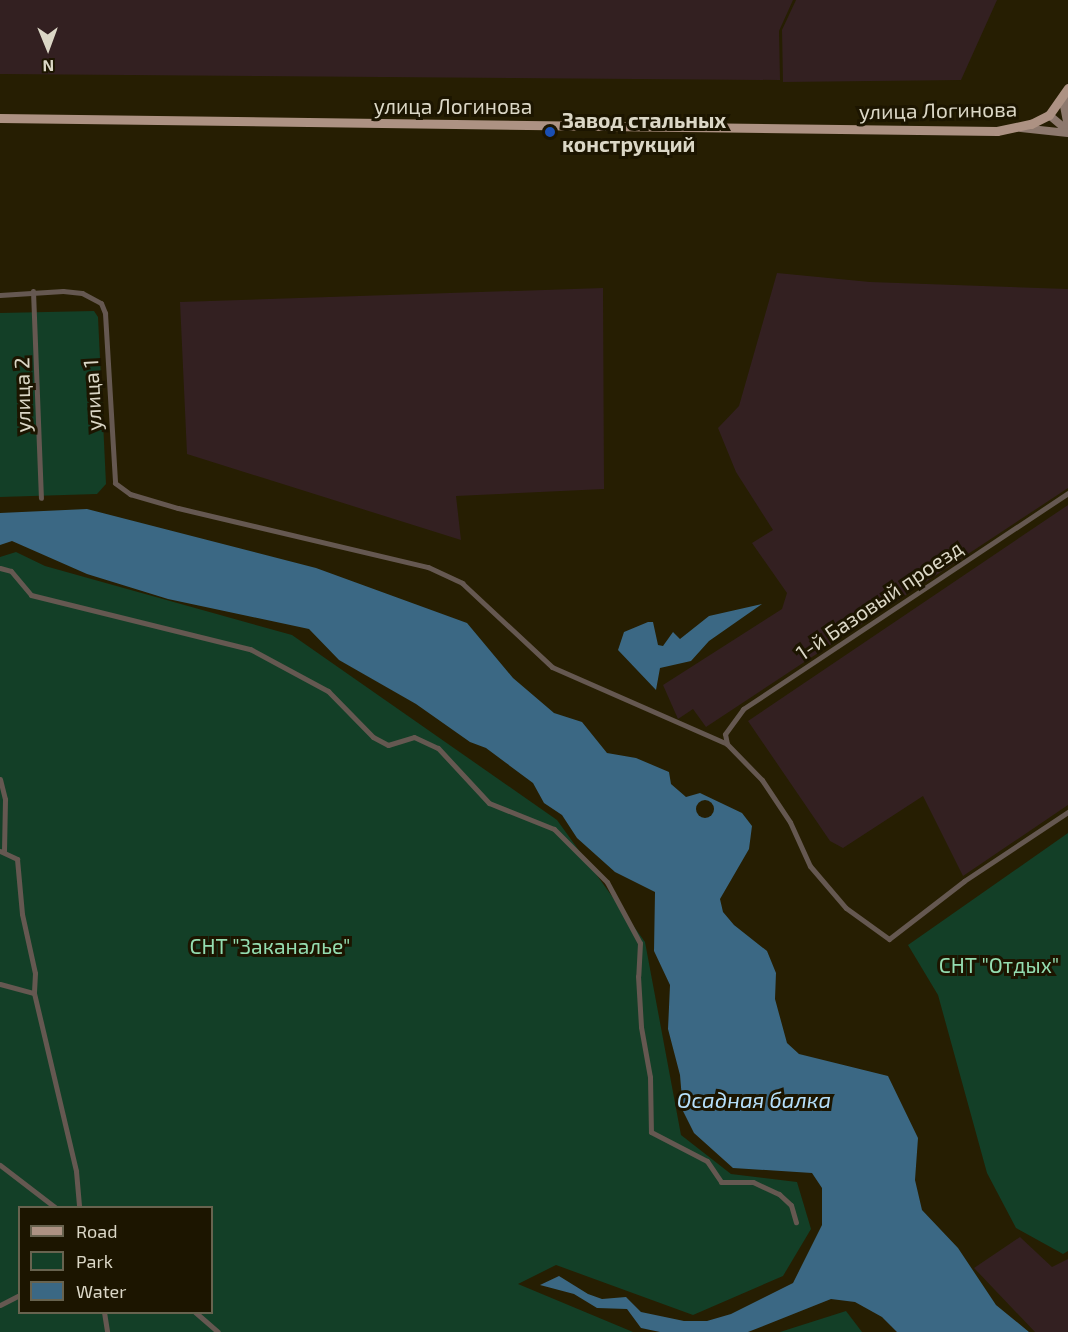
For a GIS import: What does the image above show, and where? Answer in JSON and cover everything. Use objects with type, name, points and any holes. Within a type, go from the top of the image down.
[{"type":"main road","name":"улица Логинова","points":[[0,118],[814,130],[1016,128],[1049,115],[1068,88]]},
{"type":"street","points":[[1068,88],[1064,106],[1068,126]]},
{"type":"street","points":[[1049,115],[1068,132]]},
{"type":"street","points":[[1016,128],[1068,132]]},
{"type":"street","points":[[0,294],[33,291]]},
{"type":"street","name":"улица 1","points":[[33,291],[82,293],[101,303],[105,313],[112,476],[115,483],[130,494],[178,508],[438,570],[462,583],[552,667],[727,744]]},
{"type":"street","name":"улица 2","points":[[33,291],[41,498]]},
{"type":"street","name":"1-й Базовый проезд","points":[[727,744],[725,734],[743,709],[1068,494]]},
{"type":"street","points":[[0,568],[11,571],[31,595],[250,649],[328,691],[373,737],[388,745],[414,737],[438,748],[489,803],[554,829],[606,882],[640,943],[638,976],[641,1027],[650,1077],[651,1132],[707,1161],[721,1182],[753,1182],[779,1194],[791,1205],[796,1222]]},
{"type":"street","points":[[727,744],[762,780],[790,822],[810,866],[846,908],[889,939],[964,881],[1068,812]]},
{"type":"street","points":[[0,779],[5,799],[2,851],[17,859],[22,914],[35,973],[34,993],[76,1171],[79,1206]]},
{"type":"street","points":[[0,984],[34,993]]},
{"type":"street","points":[[0,1165],[53,1206]]},
{"type":"street","points":[[0,1305],[18,1296]]},
{"type":"street","points":[[104,1314],[107,1332]]},
{"type":"street","points":[[197,1314],[218,1332]]},
{"type":"shaded area","points":[[0,0],[793,0],[779,31],[780,80],[0,74]]},
{"type":"shaded area","points":[[796,0],[997,0],[961,80],[783,82],[782,30]]},
{"type":"shaded area","points":[[777,273],[870,282],[1068,289],[1068,488],[706,727],[693,709],[678,719],[663,685],[782,609],[787,593],[752,543],[773,530],[736,472],[718,428],[739,406]]},
{"type":"shaded area","points":[[603,288],[604,489],[456,496],[461,540],[187,454],[180,302]]},
{"type":"shaded area","points":[[1068,505],[1068,805],[963,876],[923,796],[843,848],[830,841],[748,721]]},
{"type":"shaded area","points":[[1020,1237],[1052,1267],[1068,1259],[1068,1332],[1035,1332],[974,1268]]},
{"type":"green space","points":[[94,311],[98,317],[106,484],[97,494],[0,497],[0,313]]},
{"type":"green space","name":"СНТ \"Заканалье\"","points":[[16,552],[45,566],[292,635],[557,820],[645,942],[681,1135],[731,1174],[797,1182],[811,1229],[783,1276],[693,1315],[556,1265],[518,1284],[633,1332],[0,1332],[0,557]]},
{"type":"green space","name":"СНТ \"Отдых\"","points":[[1068,833],[1068,1251],[1063,1254],[1016,1228],[987,1173],[938,995],[908,945]]},
{"type":"green space","points":[[846,1311],[862,1332],[780,1332]]},
{"type":"water","name":"Осадная балка","points":[[87,509],[316,568],[467,623],[513,678],[554,713],[582,722],[607,753],[636,758],[669,772],[671,784],[686,797],[700,793],[742,813],[752,826],[749,849],[720,899],[723,912],[734,925],[767,951],[776,973],[775,999],[787,1043],[799,1054],[888,1076],[918,1138],[915,1180],[922,1210],[958,1248],[996,1305],[1029,1332],[897,1332],[882,1317],[855,1302],[831,1299],[748,1332],[660,1332],[641,1328],[627,1309],[597,1308],[574,1294],[540,1285],[559,1276],[588,1294],[602,1299],[626,1297],[641,1312],[684,1321],[707,1321],[731,1314],[793,1283],[822,1225],[822,1188],[812,1173],[733,1168],[694,1133],[683,1111],[680,1075],[668,1029],[670,985],[654,951],[655,892],[615,872],[577,838],[562,815],[544,803],[533,783],[486,748],[470,742],[416,704],[339,660],[309,629],[168,599],[87,574],[12,541],[0,545],[0,513]]},
{"type":"water","points":[[762,604],[709,641],[691,661],[660,668],[656,690],[618,650],[624,632],[648,622],[653,622],[658,645],[663,646],[673,632],[680,639],[709,616]]},
{"type":"pier","points":[[705,800],[711,803],[714,809],[711,815],[705,818],[699,815],[696,809],[699,803]]},
{"type":"place","name":"Завод стальных конструкций","points":[[550,132]]}]
